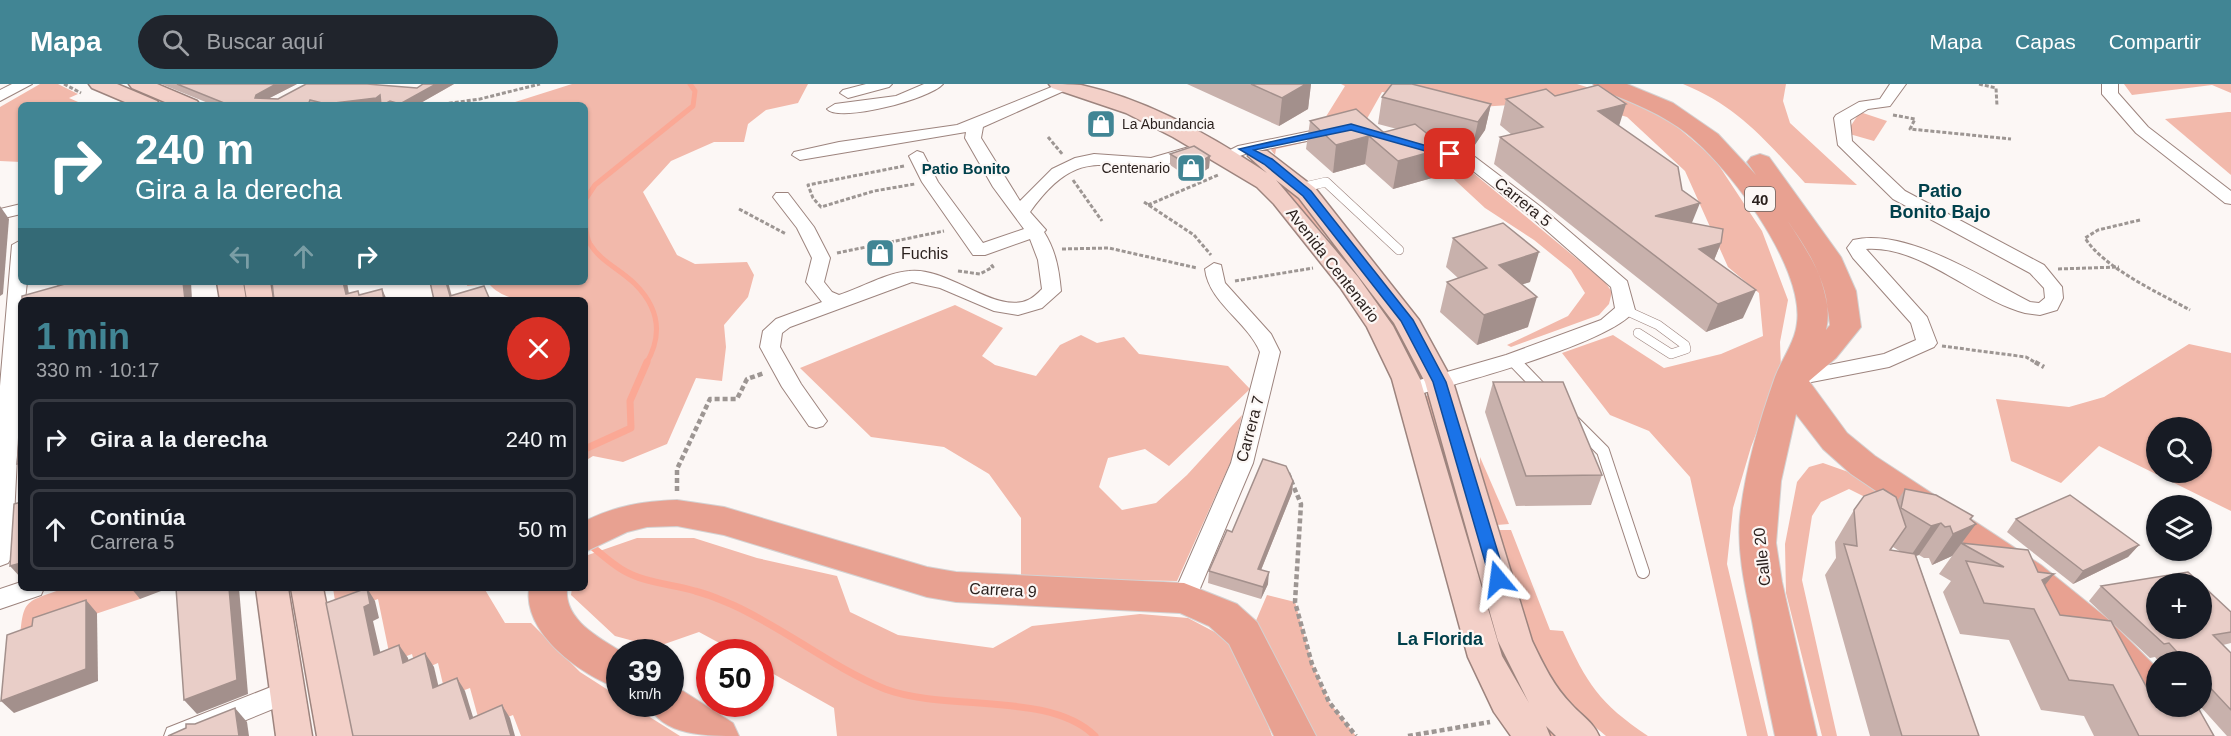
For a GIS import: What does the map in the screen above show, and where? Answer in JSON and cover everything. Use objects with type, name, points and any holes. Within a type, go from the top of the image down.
[{"type":"main road","points":[[140,84],[183,102]]},
{"type":"main road","points":[[1102,84],[1144,99],[1225,156],[1268,161],[1300,188],[1357,255],[1406,320],[1439,382],[1515,641],[1534,682],[1558,715],[1581,736]]},
{"type":"main road","name":"40","points":[[1605,84],[1660,105],[1711,139],[1728,155],[1767,209],[1792,250],[1809,289],[1813,317],[1809,339],[1791,379]]},
{"type":"main road","points":[[1644,84],[1676,98],[1734,135],[1759,160],[1827,257],[1841,291],[1846,327],[1825,351],[1791,379],[1821,424],[1863,465]]},
{"type":"main road","name":"Avenida Centenario","points":[[1063,85],[1133,109],[1225,156],[1274,191],[1335,265],[1380,326],[1409,390],[1485,657],[1507,701],[1525,726]]},
{"type":"main road","points":[[90,88],[139,102]]},
{"type":"main road","name":"Calle 20","points":[[1791,379],[1780,417],[1758,518],[1759,563],[1796,736]]},
{"type":"main road","points":[[1780,417],[1806,440],[1863,465],[2028,575],[2095,631],[2146,683]]},
{"type":"main road","points":[[588,536],[617,521],[662,513]]},
{"type":"main road","name":"Carrera 9","points":[[662,513],[724,521],[927,582],[956,587],[1184,598],[1223,615],[1243,633],[1261,663],[1295,736]]},
{"type":"main road","points":[[272,591],[294,736]]},
{"type":"main road","points":[[308,591],[335,736]]},
{"type":"main road","points":[[546,591],[550,614],[565,632],[606,662]]},
{"type":"main road","points":[[684,714],[718,736]]},
{"type":"street","points":[[0,96],[14,84]]},
{"type":"street","points":[[0,96],[24,84]]},
{"type":"street","points":[[848,93],[884,84]]},
{"type":"street","points":[[835,110],[898,100],[926,91],[935,84]]},
{"type":"street","points":[[1791,379],[1889,360],[1927,344],[1920,321],[1862,258],[1856,248],[1859,244],[1868,241],[1901,247],[2025,307],[2040,309],[2050,306],[2054,298],[2053,287],[2037,269],[1899,195],[1844,142],[1842,118],[1864,105],[1885,103],[1898,84]]},
{"type":"street","points":[[2110,84],[2110,94],[2130,119],[2231,199]]},
{"type":"street","points":[[800,155],[841,145],[903,140],[976,124],[1063,85]]},
{"type":"street","points":[[816,421],[792,387],[770,347],[773,331],[783,324],[918,275],[925,275],[1002,308],[1026,310],[1041,304],[1052,291],[1046,249],[1036,230],[1005,193],[973,138],[976,124]]},
{"type":"street","points":[[1021,212],[1035,193],[1062,169],[1090,159],[1149,163],[1225,156],[1351,127]]},
{"type":"street","name":"Carrera 5","points":[[1405,142],[1469,160],[1507,189],[1620,285],[1625,310]]},
{"type":"street","points":[[919,160],[930,182],[979,251],[1036,230]]},
{"type":"street","points":[[782,197],[805,228],[821,258],[815,282],[825,296],[840,303]]},
{"type":"street","points":[[0,214],[18,209]]},
{"type":"street","points":[[0,557],[9,434],[12,309],[18,266]]},
{"type":"street","name":"Carrera 7","points":[[1184,598],[1242,463],[1270,352],[1264,338],[1215,276]]},
{"type":"street","points":[[1409,390],[1513,360],[1608,324],[1625,310]]},
{"type":"street","points":[[0,599],[23,591]]},
{"type":"street","points":[[177,736],[286,692]]},
{"type":"lane","points":[[1300,188],[1326,182],[1399,250]]},
{"type":"lane","points":[[1625,310],[1658,325],[1685,345],[1686,349],[1671,354],[1638,333]]},
{"type":"lane","points":[[1513,360],[1550,398]]},
{"type":"lane","points":[[1564,412],[1603,451],[1643,572]]},
{"type":"path","points":[[64,84],[90,88]]},
{"type":"path","points":[[458,102],[540,84]]},
{"type":"path","points":[[1979,84],[1996,88],[1997,106]]},
{"type":"path","points":[[1864,105],[1916,120],[1910,129],[2011,139]]},
{"type":"path","points":[[1215,276],[1212,256],[1207,247],[1194,235],[1146,203],[1225,156]]},
{"type":"path","points":[[919,160],[808,185],[813,198],[821,207],[874,191],[930,182]]},
{"type":"path","points":[[1062,169],[1080,188],[1102,221]]},
{"type":"path","points":[[739,209],[781,229],[792,239]]},
{"type":"path","points":[[2140,220],[2098,230],[2085,238],[2094,251],[2190,310]]},
{"type":"path","points":[[821,258],[881,242],[963,228]]},
{"type":"path","points":[[1046,249],[1109,248],[1199,269],[1215,276],[1335,265]]},
{"type":"path","points":[[2037,269],[2119,267]]},
{"type":"path","points":[[1927,344],[2026,357],[2044,367]]},
{"type":"path","points":[[662,513],[677,469],[710,399],[737,399],[747,379],[781,366]]},
{"type":"path","points":[[1242,463],[1268,464],[1284,469],[1292,476],[1301,504],[1295,602],[1312,664],[1329,702],[1356,736]]},
{"type":"path","points":[[1408,736],[1525,726]]},
{"type":"shaded area","points":[[40,84],[58,84],[78,94],[69,98],[78,102],[18,102],[18,162],[0,161],[0,107]]},
{"type":"shaded area","points":[[572,84],[808,84],[798,103],[766,110],[748,124],[744,142],[714,142],[671,161],[643,192],[677,255],[695,264],[747,262],[754,275],[748,297],[724,325],[726,347],[722,381],[696,378],[667,444],[623,462],[593,456],[588,459],[588,297],[509,297],[490,285],[588,285],[588,102],[515,102]]},
{"type":"shaded area","points":[[1341,84],[1577,84],[1629,100],[1669,120],[1714,158],[1762,231],[1788,300],[1780,342],[1781,369],[1751,447],[1733,508],[1727,564],[1768,736],[1747,736],[1690,477],[1649,431],[1610,415],[1562,353],[1613,335],[1664,368],[1721,354],[1763,336],[1759,293],[1728,267],[1685,171],[1627,117],[1573,101],[1479,107],[1382,92],[1364,124],[1322,123],[1345,86]]},
{"type":"shaded area","points":[[1683,84],[1786,84],[1783,101],[1790,123],[1857,185],[1805,183],[1764,139],[1736,114],[1703,93]]},
{"type":"shaded area","points":[[2124,84],[2231,84],[2231,93],[2212,85],[2132,95]]},
{"type":"shaded area","points":[[1860,112],[1887,121],[1874,141],[1846,133]]},
{"type":"shaded area","points":[[2228,112],[2231,112],[2231,175],[2165,119]]},
{"type":"shaded area","points":[[1332,133],[1441,156],[1466,167],[1605,282],[1612,292],[1609,304],[1599,315],[1511,347],[1507,345],[1568,316],[1585,293],[1571,270],[1534,240],[1485,208],[1430,157],[1333,136],[1276,149],[1275,155],[1271,150],[1273,147]]},
{"type":"shaded area","points":[[1254,160],[1288,189],[1351,256],[1377,292],[1425,377],[1416,377],[1375,303],[1343,257],[1282,191],[1248,163]]},
{"type":"shaded area","points":[[955,305],[1003,328],[982,356],[995,365],[1036,376],[1060,345],[1081,335],[1097,343],[1124,337],[1139,354],[1228,366],[1250,389],[1169,466],[1145,449],[1108,458],[1099,487],[1122,510],[1156,503],[1187,475],[1242,415],[1232,459],[1177,581],[1021,578],[1021,518],[989,474],[944,447],[871,437],[800,368]]},
{"type":"shaded area","points":[[2189,344],[2231,353],[2231,511],[2212,502],[2212,495],[2199,495],[2174,483],[2212,483],[2212,417],[2146,417],[2146,469],[2099,446],[2061,483],[2011,461],[1996,399],[2069,407],[2104,397]]},
{"type":"shaded area","points":[[1425,396],[1431,396],[1562,736],[1551,736],[1523,706],[1506,676]]},
{"type":"shaded area","points":[[1480,457],[1509,524],[1497,525],[1480,469]]},
{"type":"shaded area","points":[[1823,463],[1854,474],[1891,498],[1875,502],[1849,489],[1821,502],[1812,516],[1802,580],[1837,736],[1822,736],[1786,593],[1785,544],[1797,482],[1809,467]]},
{"type":"shaded area","points":[[1498,530],[1511,530],[1550,630],[1563,631],[1596,691],[1617,713],[1648,736],[1606,736],[1575,710],[1552,681],[1530,641]]},
{"type":"shaded area","points":[[637,538],[694,538],[757,558],[837,576],[850,612],[898,635],[993,648],[1032,626],[1140,614],[1188,618],[1226,638],[1257,695],[1272,736],[837,736],[834,708],[774,674],[774,639],[712,639],[699,632],[679,639],[626,639],[615,636],[571,595],[572,591],[588,591],[588,555]]},
{"type":"shaded area","points":[[57,591],[140,591],[140,599],[45,631],[19,647],[24,612],[32,601]]},
{"type":"shaded area","points":[[333,591],[486,591],[505,623],[531,623],[580,672],[606,689],[606,717],[650,717],[680,736],[521,736],[513,715],[481,728],[470,688],[446,697],[438,663],[417,672],[412,654],[391,662],[378,599],[337,614]]},
{"type":"shaded area","points":[[1267,595],[1295,602],[1312,664],[1329,702],[1356,736],[1311,736],[1255,623]]},
{"type":"building","points":[[177,84],[276,84],[256,95],[255,98],[278,99],[306,84],[367,84],[417,88],[423,84],[436,84],[404,102],[381,102],[380,95],[376,98],[343,102],[310,100],[309,102],[222,102]]},
{"type":"building","points":[[1251,84],[1306,84],[1282,98]]},
{"type":"building","points":[[1392,84],[1412,84],[1491,104],[1478,122],[1382,97]]},
{"type":"building","points":[[1598,85],[1626,104],[1598,111],[1678,167],[1682,190],[1700,203],[1655,216],[1723,229],[1721,243],[1699,249],[1756,290],[1718,304],[1500,137],[1543,127],[1506,99],[1546,89],[1555,96]]},
{"type":"building","points":[[1356,109],[1383,132],[1336,145],[1310,121]]},
{"type":"building","points":[[1415,124],[1445,148],[1398,161],[1369,136]]},
{"type":"building","points":[[1194,146],[1210,156],[1192,167],[1170,154]]},
{"type":"building","points":[[1503,223],[1539,252],[1499,265],[1537,297],[1484,315],[1447,282],[1487,268],[1453,238]]},
{"type":"building","points":[[61,285],[183,285],[185,297],[22,297]]},
{"type":"building","points":[[272,285],[344,285],[346,294],[358,291],[359,295],[382,289],[383,297],[274,297]]},
{"type":"building","points":[[431,285],[447,285],[450,296],[484,286],[489,297],[433,297]]},
{"type":"building","points":[[1493,382],[1563,382],[1602,475],[1526,476]]},
{"type":"building","points":[[1263,459],[1286,466],[1293,481],[1258,569],[1269,572],[1263,587],[1209,571],[1227,530],[1232,532]]},
{"type":"building","points":[[1883,489],[1896,497],[1906,527],[1890,550],[1915,554],[1979,736],[1902,736],[1844,544],[1857,546],[1854,510],[1864,496]]},
{"type":"building","points":[[1905,489],[1936,495],[1973,516],[1970,519],[1976,524],[1953,534],[1950,526],[1945,527],[1941,523],[1931,526],[1901,508]]},
{"type":"building","points":[[2070,495],[2139,545],[2083,571],[2016,519]]},
{"type":"building","points":[[18,503],[18,564],[10,566],[14,504]]},
{"type":"building","points":[[1961,543],[2028,550],[2038,572],[2054,574],[2042,580],[2060,615],[2111,621],[2146,686],[2146,717],[2203,717],[2214,736],[2139,736],[2113,685],[2069,680],[2034,609],[1984,603],[1966,561],[2004,567]]},
{"type":"building","points":[[2146,579],[2146,627],[2101,586]]},
{"type":"building","points":[[176,591],[229,591],[237,680],[184,700]]},
{"type":"building","points":[[359,591],[368,591],[370,604],[364,607],[374,655],[399,645],[403,663],[425,653],[433,688],[457,678],[470,719],[502,705],[511,736],[353,736],[326,603]]},
{"type":"building","points":[[2212,594],[2231,612],[2231,632],[2213,635],[2231,653],[2231,710],[2212,690],[2212,651],[2176,651],[2169,643],[2164,644],[2159,639],[2212,639]]},
{"type":"building","points":[[86,600],[86,669],[1,701],[7,635],[32,626],[33,618]]},
{"type":"building","points":[[235,708],[239,736],[168,736],[186,728],[186,724],[195,724]]},
{"type":"waterway","points":[[588,196],[595,185],[693,106],[695,91],[690,84]]},
{"type":"waterway","points":[[588,238],[594,250],[605,261],[635,284],[654,312],[655,343],[646,364]]},
{"type":"waterway","points":[[588,448],[631,428],[630,401],[647,362]]},
{"type":"waterway","points":[[588,543],[630,574],[700,592],[733,605],[772,625],[846,670],[885,689],[937,700],[1025,707],[1052,713],[1076,722],[1095,736]]},
{"type":"place","name":"La Abundancia","points":[[1101,124]]},
{"type":"place","name":"Centenario","points":[[1191,168]]},
{"type":"place","name":"Fuchis","points":[[880,253]]},
{"type":"district","name":"Patio Bonito","points":[[966,168]]},
{"type":"district","name":"Patio Bonito Bajo","points":[[1940,201]]},
{"type":"district","name":"La Florida","points":[[1440,639]]},
{"type":"route","points":[[1450,154],[1351,127],[1244,149],[1268,161],[1307,193],[1406,320],[1439,382],[1498,579]]}]
